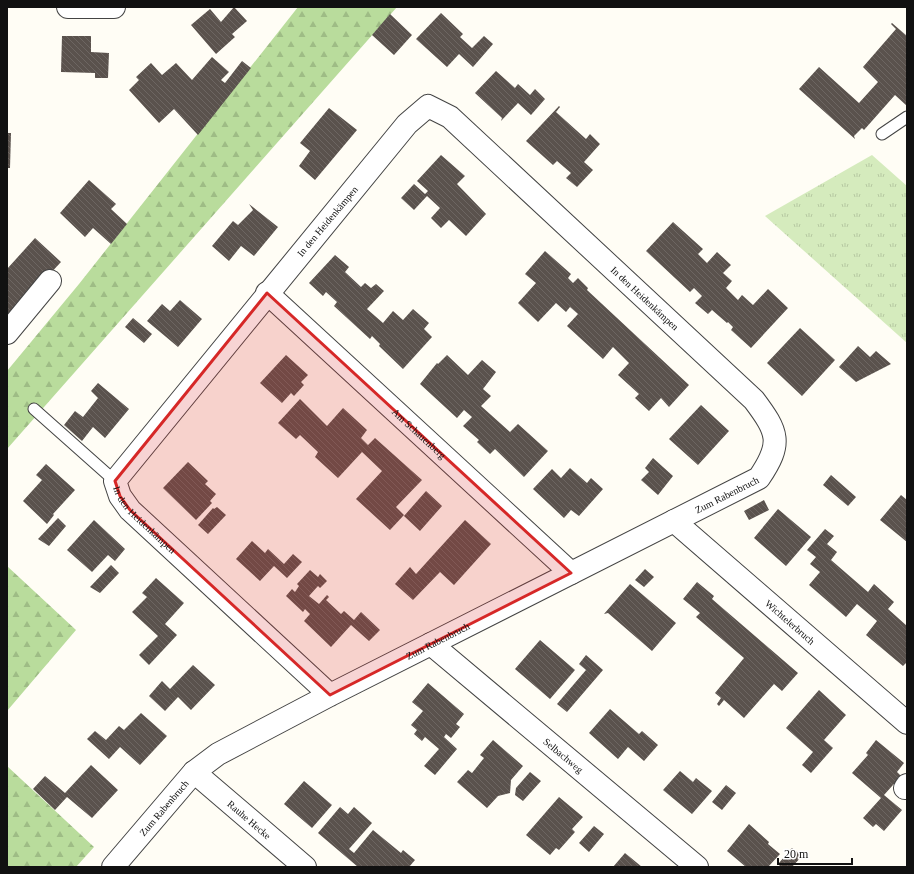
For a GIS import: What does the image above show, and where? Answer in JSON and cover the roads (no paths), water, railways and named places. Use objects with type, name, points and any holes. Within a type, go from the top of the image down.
[{"type":"street","points":[[68,7],[114,7]]},
{"type":"street","name":"In den Heidenkämpen","points":[[330,695],[130,510],[120,496],[115,481],[267,293],[407,124],[428,106],[450,117],[754,400],[770,422],[775,440]]},
{"type":"street","points":[[7,332],[50,281]]},
{"type":"street","name":"Am Schauenberg","points":[[267,293],[571,573]]},
{"type":"street","name":"Zum Rabenbruch","points":[[113,867],[194,772],[218,754],[330,695],[759,478],[769,463],[775,440]]},
{"type":"street","name":"Wichtelerbruch","points":[[674,521],[907,723]]},
{"type":"street","name":"Selbachweg","points":[[431,644],[697,867]]},
{"type":"street","name":"Rauhe Hecke","points":[[194,772],[305,867]]},
{"type":"lane","points":[[882,134],[907,117]]},
{"type":"lane","points":[[34,409],[115,481]]}]
